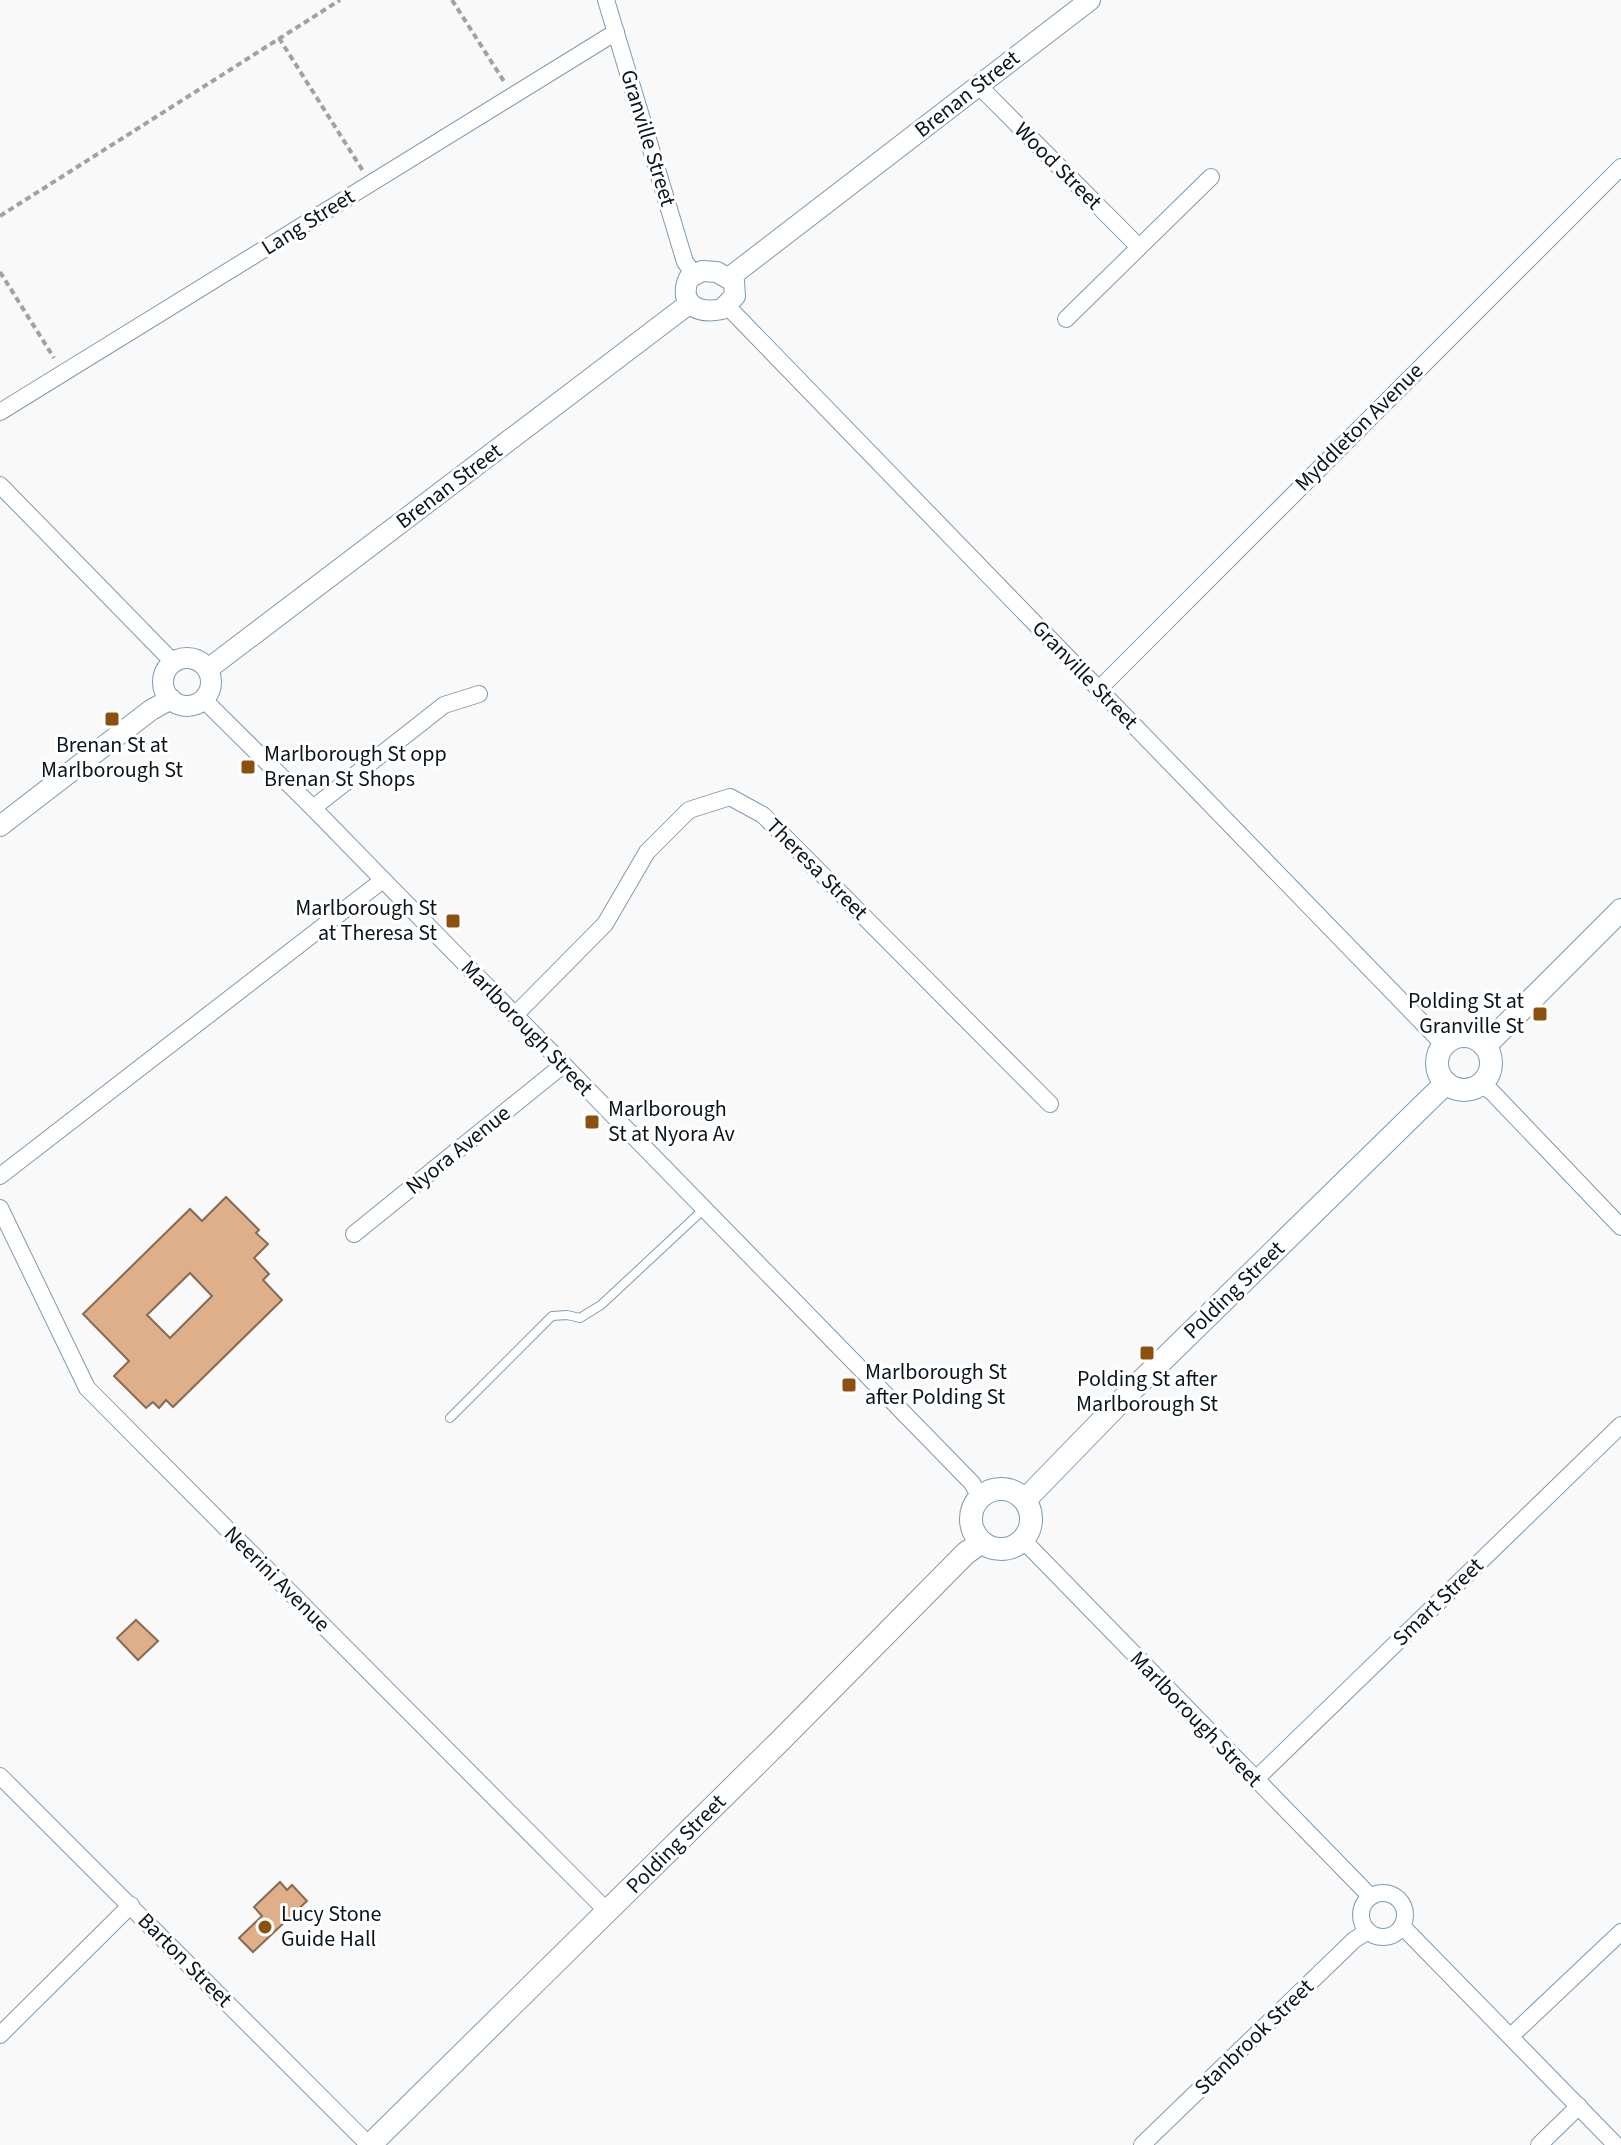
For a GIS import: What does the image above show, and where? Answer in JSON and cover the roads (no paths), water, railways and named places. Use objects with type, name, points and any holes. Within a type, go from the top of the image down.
[{"type":"main road","points":[[1485,1046],[1621,910]]},
{"type":"main road","points":[[1465,1036],[1476,1039],[1490,1055],[1488,1076],[1481,1084],[1463,1090],[1446,1083],[1439,1074],[1437,1064],[1444,1045],[1453,1038],[1465,1036]]},
{"type":"main road","name":"Polding Street","points":[[1025,1500],[1128,1394],[1446,1083]]},
{"type":"main road","points":[[1003,1488],[1016,1491],[1025,1500],[1032,1520],[1023,1540],[1003,1549],[992,1548],[982,1542],[974,1533],[971,1520],[973,1508],[980,1497],[991,1490],[1003,1488]]},
{"type":"main road","name":"Polding Street","points":[[370,2145],[608,1912],[966,1553],[982,1542]]},
{"type":"street","name":"Granville Street","points":[[606,0],[685,262],[694,274]]},
{"type":"street","name":"Brenan Street","points":[[730,277],[1090,0]]},
{"type":"street","name":"Lang Street","points":[[0,412],[616,32]]},
{"type":"street","name":"Wood Street","points":[[978,85],[1139,247]]},
{"type":"street","name":"Myddleton Avenue","points":[[1099,689],[1621,167]]},
{"type":"street","points":[[1066,319],[1211,177]]},
{"type":"street","points":[[710,271],[730,277],[736,291],[727,306],[705,311],[690,303],[685,292],[689,278],[694,274],[710,271]]},
{"type":"street","name":"Brenan Street","points":[[208,669],[690,303]]},
{"type":"street","name":"Granville Street","points":[[727,306],[1444,1045]]},
{"type":"street","points":[[0,485],[173,662]]},
{"type":"street","points":[[189,657],[200,661],[208,669],[212,683],[204,700],[187,706],[171,699],[164,689],[163,678],[173,662],[189,657]]},
{"type":"street","points":[[313,808],[444,705],[479,694]]},
{"type":"street","points":[[0,826],[151,710],[171,699]]},
{"type":"street","name":"Marlborough Street","points":[[204,700],[972,1483],[980,1497]]},
{"type":"street","name":"Theresa Street","points":[[515,1015],[605,924],[647,852],[689,810],[730,797],[763,815],[1050,1104]]},
{"type":"street","points":[[0,1176],[383,880]]},
{"type":"street","name":"Nyora Avenue","points":[[354,1234],[563,1065]]},
{"type":"street","points":[[1481,1084],[1621,1227]]},
{"type":"street","name":"Neerini Avenue","points":[[0,1208],[87,1388],[608,1912]]},
{"type":"street","name":"Smart Street","points":[[1255,1780],[1621,1425]]},
{"type":"street","name":"Marlborough Street","points":[[1023,1540],[1370,1896]]},
{"type":"street","name":"Barton Street","points":[[0,1776],[370,2145]]},
{"type":"street","points":[[1385,1892],[1398,1898],[1405,1911],[1399,1931],[1386,1937],[1368,1931],[1360,1913],[1370,1896],[1385,1892]]},
{"type":"street","points":[[0,2035],[131,1905]]},
{"type":"street","points":[[1402,1926],[1616,2145]]},
{"type":"street","name":"Stanbrook Street","points":[[1142,2145],[1354,1940],[1368,1931]]},
{"type":"street","points":[[1511,2036],[1621,1932]]},
{"type":"street","points":[[1539,2145],[1579,2106]]},
{"type":"lane","points":[[450,1418],[552,1316],[580,1318],[601,1305],[704,1209]]},
{"type":"place","name":"Brenan St at Marlborough St","points":[[112,719]]},
{"type":"place","name":"Marlborough St opp Brenan St Shops","points":[[248,767]]},
{"type":"place","name":"Marlborough St at Theresa St","points":[[453,921]]},
{"type":"place","name":"Polding St at Granville St","points":[[1540,1014]]},
{"type":"place","name":"Marlborough St at Nyora Av","points":[[592,1122]]},
{"type":"place","name":"Polding St after Marlborough St","points":[[1147,1353]]},
{"type":"place","name":"Marlborough St after Polding St","points":[[849,1385]]},
{"type":"place","name":"Lucy Stone Guide Hall","points":[[265,1927]]}]
